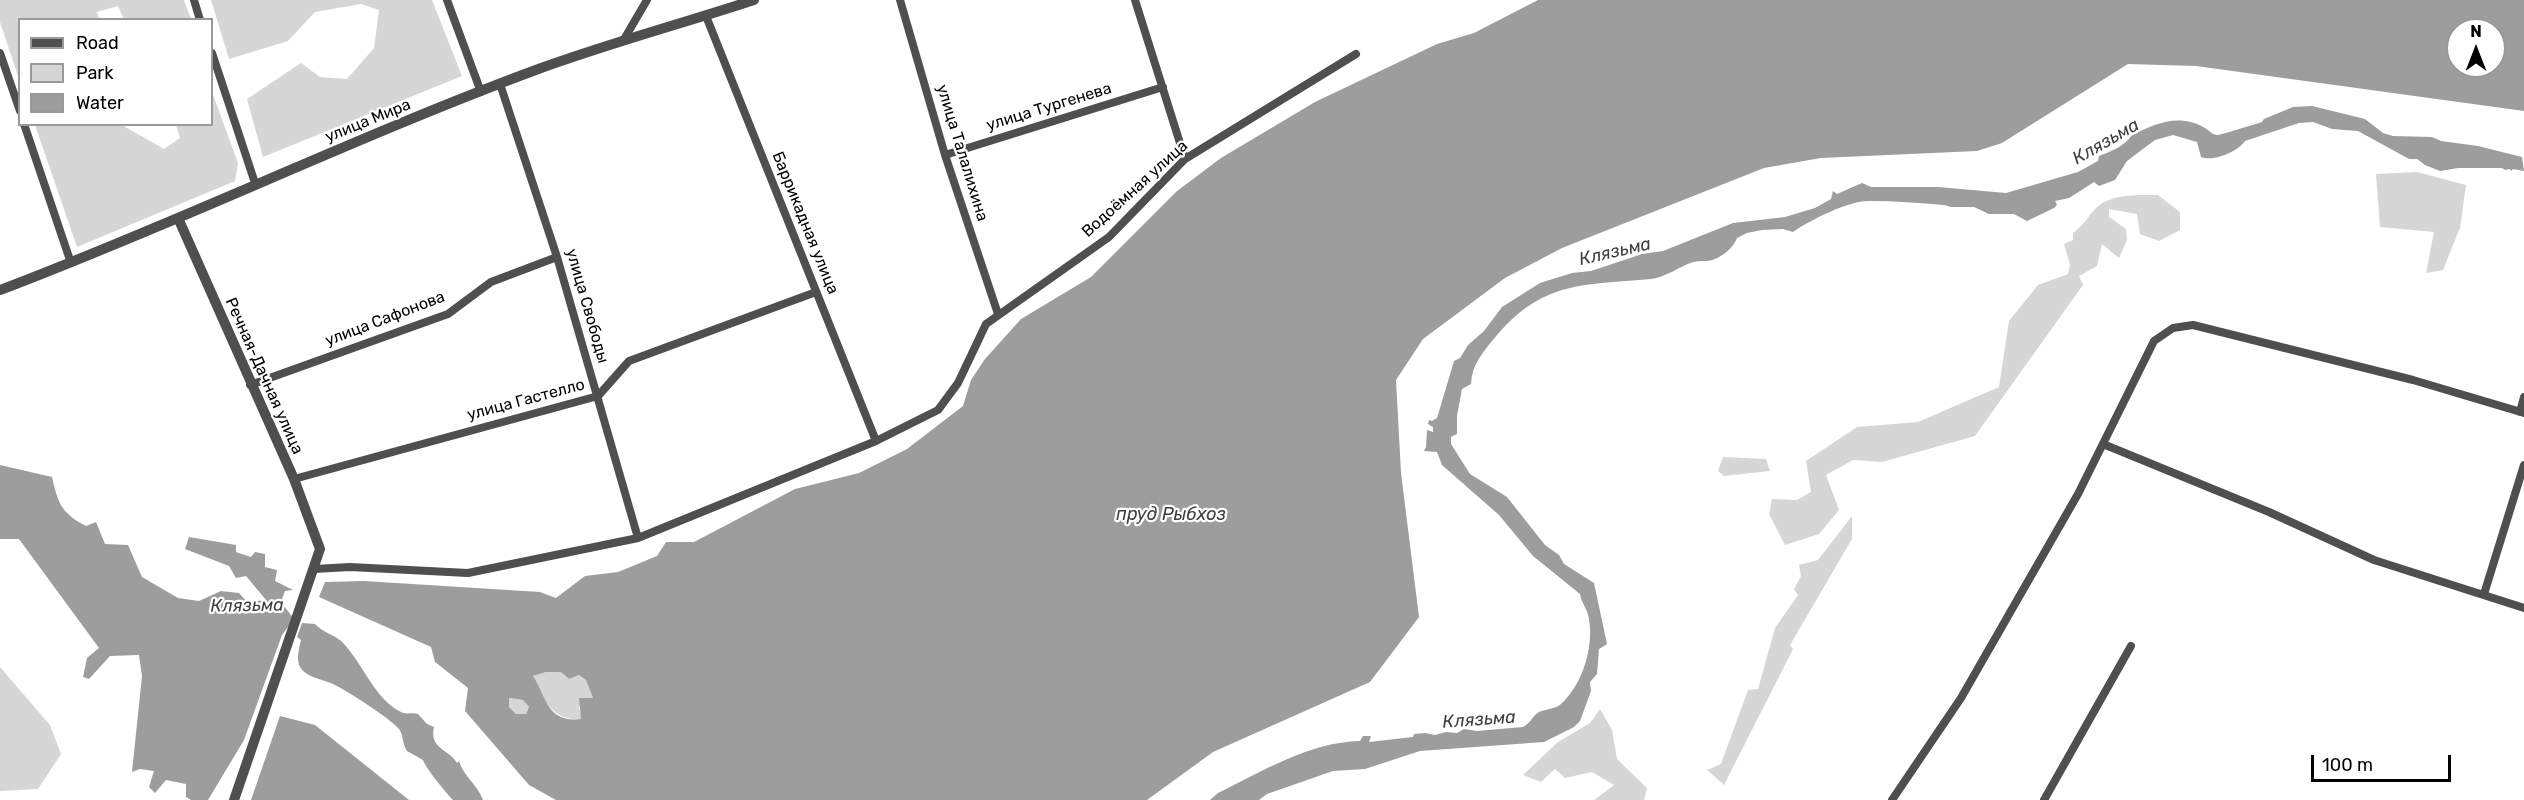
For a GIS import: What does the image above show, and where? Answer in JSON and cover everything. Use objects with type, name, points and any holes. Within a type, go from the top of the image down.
[{"type":"street","points":[[194,0],[199,18]]},
{"type":"street","points":[[447,0],[481,92]]},
{"type":"street","points":[[623,41],[647,0]]},
{"type":"street","name":"улица Мира","points":[[0,290],[500,84],[623,41],[754,0]]},
{"type":"street","name":"улица Талалихина","points":[[900,0],[945,155],[998,314]]},
{"type":"street","points":[[1135,0],[1185,159]]},
{"type":"street","name":"Баррикадная улица","points":[[706,16],[876,441]]},
{"type":"street","points":[[0,53],[18,105]]},
{"type":"street","name":"Водоёмная улица","points":[[314,569],[350,567],[468,573],[639,538],[876,441],[938,410],[958,383],[986,324],[1109,237],[1185,159],[1356,54]]},
{"type":"street","points":[[213,56],[255,183]]},
{"type":"street","name":"улица Свободы","points":[[500,84],[557,257],[639,538]]},
{"type":"street","name":"улица Тургенева","points":[[945,155],[1163,87]]},
{"type":"street","points":[[25,126],[70,263]]},
{"type":"street","name":"Речная-Дачная улица","points":[[178,218],[250,385],[294,479],[320,549],[314,569]]},
{"type":"street","name":"улица Сафонова","points":[[250,385],[448,314],[491,282],[557,257]]},
{"type":"street","name":"улица Гастелло","points":[[294,479],[598,396],[629,361],[816,292]]},
{"type":"street","points":[[1892,800],[1961,698],[2078,494],[2154,341],[2173,328],[2193,326],[2413,380],[2522,413],[2524,398]]},
{"type":"street","points":[[2103,444],[2269,512],[2374,561],[2524,608]]},
{"type":"street","points":[[2484,594],[2524,465]]},
{"type":"street","points":[[234,800],[314,569]]},
{"type":"street","points":[[2044,800],[2131,646]]},
{"type":"green space","points":[[0,0],[184,0],[191,18],[124,18],[118,6],[97,12],[99,18],[18,18],[18,76],[0,22]]},
{"type":"green space","points":[[211,0],[432,0],[462,76],[263,157],[247,99],[301,63],[320,77],[347,79],[374,48],[379,10],[361,4],[315,12],[288,41],[229,59]]},
{"type":"green space","points":[[213,95],[238,163],[235,181],[77,247],[35,126],[124,126],[164,149],[180,138],[176,126],[213,126]]},
{"type":"green space","points":[[2417,172],[2466,185],[2460,228],[2443,270],[2426,273],[2434,232],[2380,227],[2376,174]]},
{"type":"green space","points":[[2158,195],[2180,212],[2180,230],[2159,241],[2140,234],[2137,214],[2109,209],[2109,217],[2126,229],[2127,240],[2119,258],[2102,244],[2097,266],[2079,276],[2083,285],[1975,436],[1882,462],[1853,460],[1826,475],[1839,510],[1819,534],[1785,545],[1769,514],[1772,499],[1797,500],[1811,492],[1806,461],[1857,427],[1918,422],[1999,387],[2009,321],[2038,285],[2068,274],[2070,265],[2064,244],[2073,240],[2073,233],[2095,209],[2108,200],[2125,196]]},
{"type":"green space","points":[[1723,457],[1766,459],[1770,471],[1724,476],[1718,471]]},
{"type":"green space","points":[[1852,516],[1852,539],[1790,645],[1793,649],[1724,785],[1707,770],[1721,764],[1748,690],[1758,689],[1775,628],[1798,595],[1794,589],[1801,576],[1799,565],[1818,560]]},
{"type":"green space","points":[[0,667],[50,725],[61,754],[38,789],[0,791]]},
{"type":"green space","points":[[546,672],[561,672],[569,679],[579,675],[586,680],[593,698],[579,707],[582,719],[563,717],[545,701],[533,676]]},
{"type":"green space","points":[[508,698],[523,700],[529,707],[526,714],[516,714],[509,707]]},
{"type":"green space","points":[[1600,709],[1612,730],[1617,759],[1647,788],[1644,800],[1594,800],[1614,785],[1592,772],[1565,778],[1555,769],[1541,782],[1523,775],[1558,742],[1590,723]]},
{"type":"water","name":"пруд Рыбхоз","points":[[1538,0],[2524,0],[2524,111],[2196,66],[2128,64],[2002,143],[1977,151],[1821,158],[1764,168],[1562,248],[1505,278],[1423,339],[1396,380],[1401,473],[1419,617],[1370,682],[1213,752],[1147,800],[556,800],[529,785],[465,711],[468,688],[435,662],[431,647],[319,597],[325,582],[364,581],[540,592],[556,598],[585,576],[618,572],[657,556],[666,542],[694,542],[795,489],[859,473],[907,449],[963,406],[971,380],[985,359],[1021,319],[1091,277],[1177,191],[1221,158],[1315,102],[1437,44],[1474,33]],"holes":[[[546,672],[561,672],[569,679],[579,675],[586,680],[593,698],[579,698],[581,719],[561,717],[549,707],[533,676]],[[509,698],[523,700],[529,707],[526,714],[516,714],[509,707]]]},
{"type":"water","points":[[2312,106],[2365,119],[2383,133],[2393,136],[2432,137],[2441,141],[2478,146],[2522,157],[2524,171],[2502,168],[2458,168],[2440,171],[2417,159],[2409,159],[2358,131],[2332,129],[2313,122],[2299,123],[2245,141],[2231,152],[2212,158],[2201,157],[2197,142],[2173,135],[2155,140],[2127,161],[2115,180],[2099,186],[2094,182],[2069,198],[2055,201],[2057,205],[2054,208],[2027,221],[2014,214],[1989,214],[1974,207],[1862,202],[1830,212],[1793,232],[1783,229],[1747,233],[1737,238],[1729,250],[1715,259],[1693,262],[1657,278],[1574,287],[1551,294],[1533,303],[1504,327],[1478,361],[1473,371],[1471,384],[1462,389],[1457,416],[1457,434],[1451,437],[1451,444],[1470,474],[1507,497],[1545,545],[1559,555],[1564,564],[1594,583],[1607,644],[1599,649],[1597,674],[1590,682],[1591,691],[1580,721],[1574,727],[1544,742],[1420,751],[1365,769],[1333,771],[1267,794],[1259,800],[1210,800],[1218,793],[1304,752],[1360,741],[1363,736],[1371,736],[1369,742],[1413,737],[1414,734],[1457,733],[1464,729],[1477,731],[1523,727],[1539,712],[1561,704],[1575,687],[1585,665],[1590,642],[1588,616],[1580,594],[1533,556],[1499,515],[1442,465],[1437,452],[1424,451],[1427,430],[1433,432],[1433,427],[1428,424],[1429,420],[1437,418],[1454,361],[1460,358],[1468,345],[1484,331],[1502,307],[1540,283],[1572,273],[1591,271],[1642,254],[1663,251],[1733,223],[1785,217],[1815,208],[1831,199],[1833,191],[1837,194],[1862,183],[1871,187],[1938,187],[2006,193],[2078,172],[2098,161],[2099,156],[2122,145],[2131,136],[2158,124],[2186,121],[2217,135],[2262,122],[2264,119],[2293,107]]},
{"type":"water","name":"Клязьма","points":[[0,465],[52,477],[59,501],[71,517],[86,526],[96,522],[105,544],[128,545],[142,577],[178,598],[199,601],[221,591],[239,593],[247,602],[266,600],[246,576],[236,578],[229,566],[185,549],[189,537],[236,545],[236,552],[251,557],[255,552],[265,554],[265,567],[277,570],[275,581],[293,590],[285,591],[281,602],[294,619],[282,635],[244,740],[208,800],[191,800],[186,797],[186,784],[166,780],[155,793],[149,787],[154,771],[140,769],[132,772],[142,676],[139,655],[110,656],[89,679],[83,677],[87,658],[99,648],[19,539],[0,539]]},
{"type":"water","points":[[302,623],[315,624],[342,642],[384,699],[401,712],[418,714],[427,724],[434,727],[434,740],[457,763],[459,761],[483,800],[453,800],[423,760],[407,751],[401,732],[394,724],[348,692],[303,671],[298,661],[301,640],[297,637]]},
{"type":"water","points":[[280,716],[315,725],[409,800],[251,800]]}]
